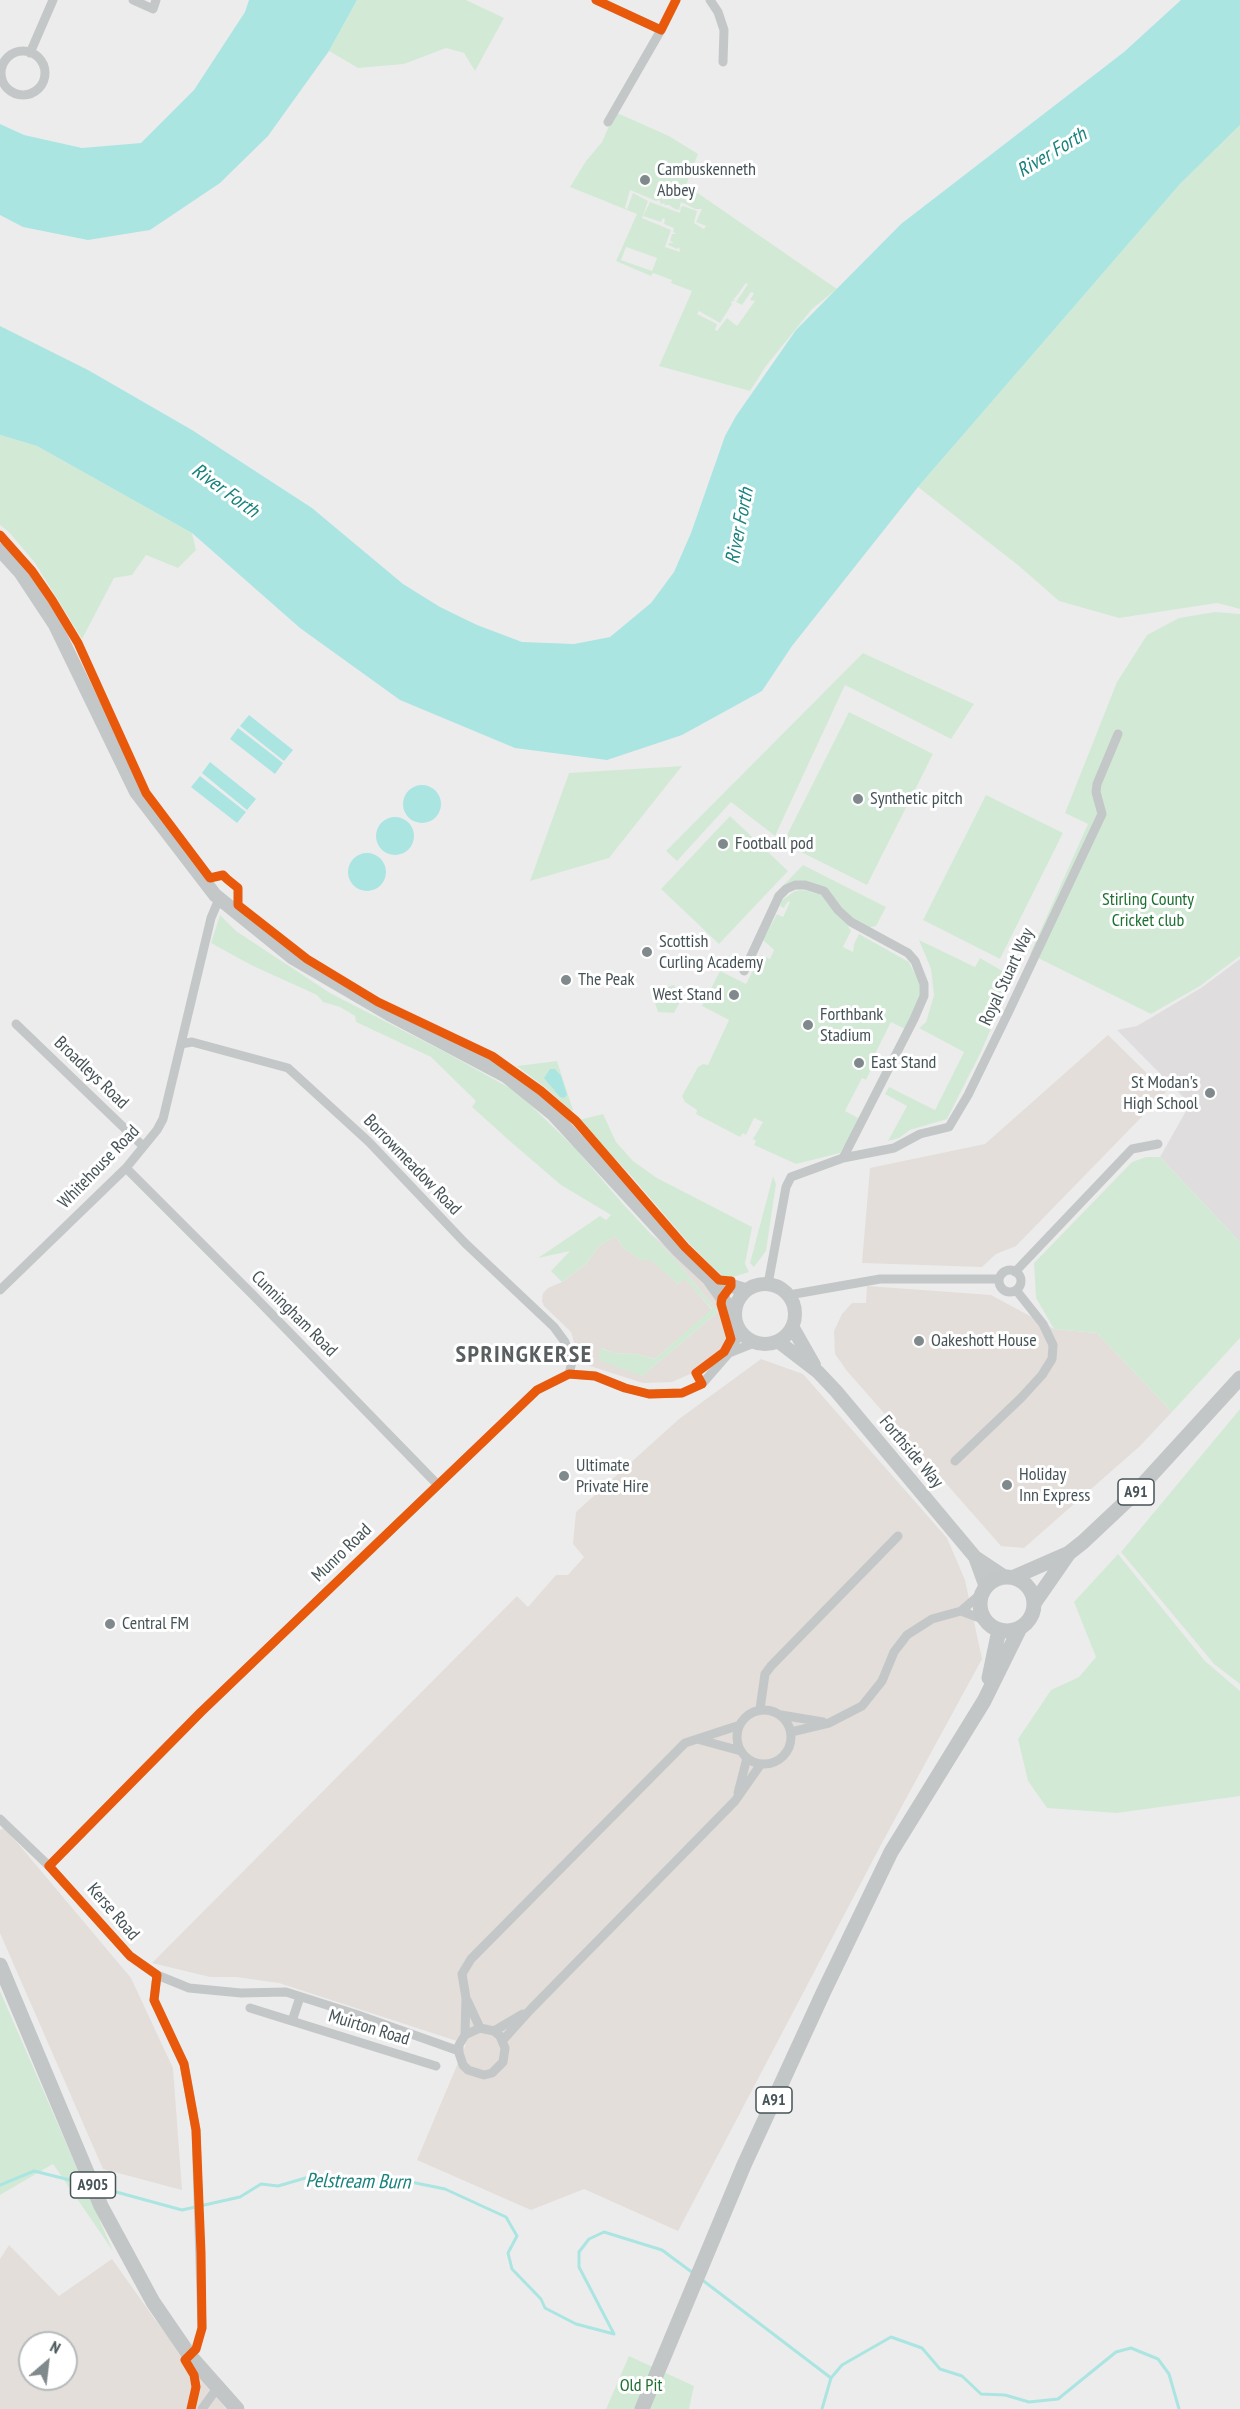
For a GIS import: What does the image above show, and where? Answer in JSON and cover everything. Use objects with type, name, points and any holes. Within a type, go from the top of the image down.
[{"type":"main road","name":"A91","points":[[642,2409],[744,2165],[891,1852],[984,1701],[1020,1628],[1030,1619],[1035,1602],[1069,1553],[1134,1494],[1240,1378]]},
{"type":"main road","name":"A91","points":[[984,1590],[994,1580],[1010,1577],[1069,1553]]},
{"type":"main road","points":[[1010,1577],[1028,1586],[1035,1602]]},
{"type":"main road","points":[[984,1590],[980,1607],[985,1620],[999,1630],[1010,1632],[1020,1628]]},
{"type":"main road","name":"A91","points":[[984,1701],[999,1630]]},
{"type":"main road","name":"A905","points":[[0,1965],[101,2206],[153,2302],[190,2356],[237,2409]]},
{"type":"street","points":[[30,52],[52,0]]},
{"type":"street","points":[[133,0],[153,9],[156,0]]},
{"type":"street","points":[[596,0],[661,30]]},
{"type":"street","points":[[608,122],[676,0]]},
{"type":"street","points":[[710,0],[718,12],[724,30],[723,63]]},
{"type":"street","points":[[30,52],[43,63],[44,82],[35,92],[16,94],[3,81],[3,66],[13,54],[30,52]]},
{"type":"street","points":[[0,550],[20,572],[55,625],[136,792],[219,899],[293,958],[389,1014],[506,1076],[569,1129],[679,1251],[709,1279],[735,1316],[741,1332],[754,1343]]},
{"type":"street","name":"Royal Stuart Way","points":[[768,1284],[786,1186],[791,1177],[843,1158],[894,1148],[920,1134],[949,1127],[968,1095],[1102,814],[1096,792],[1097,784],[1118,734]]},
{"type":"street","points":[[744,971],[778,896],[795,885],[815,887],[824,891],[838,910],[851,922],[908,953],[915,961],[924,984],[924,996],[843,1158]]},
{"type":"street","name":"Whitehouse Road","points":[[0,1290],[126,1168],[163,1119],[211,918],[219,899]]},
{"type":"street","name":"Broadleys Road","points":[[16,1024],[143,1146]]},
{"type":"street","name":"Borrowmeadow Road","points":[[181,1044],[192,1042],[288,1068],[369,1142],[465,1243],[554,1327],[565,1342],[572,1362],[569,1374]]},
{"type":"street","points":[[1016,1290],[1004,1290],[1000,1285],[999,1279],[1004,1272],[1015,1272],[1132,1149],[1158,1144]]},
{"type":"street","name":"Cunningham Road","points":[[126,1168],[437,1484]]},
{"type":"street","points":[[1015,1272],[1020,1280],[1016,1290]]},
{"type":"street","points":[[709,1279],[746,1290],[768,1284],[781,1288],[789,1295],[796,1310],[793,1328],[779,1342],[770,1345],[754,1343],[729,1353]]},
{"type":"street","points":[[789,1295],[880,1279],[999,1279]]},
{"type":"street","points":[[735,1316],[736,1306],[746,1290]]},
{"type":"street","points":[[955,1461],[1021,1398],[1042,1375],[1052,1359],[1053,1345],[1042,1324],[1016,1290]]},
{"type":"street","name":"Forthside Way","points":[[793,1328],[818,1372]]},
{"type":"street","points":[[569,1374],[594,1376],[626,1389],[649,1394],[682,1393],[702,1384],[729,1353],[741,1332]]},
{"type":"street","name":"Forthside Way","points":[[779,1342],[818,1372],[920,1489],[975,1557],[1010,1577]]},
{"type":"street","name":"Munro Road","points":[[50,1866],[192,1720],[437,1484],[537,1390],[569,1374]]},
{"type":"street","points":[[760,1709],[765,1674],[771,1665],[898,1536]]},
{"type":"street","name":"Forthside Way","points":[[975,1557],[984,1590]]},
{"type":"street","points":[[791,1732],[828,1723],[862,1706],[882,1681],[894,1652],[907,1635],[932,1619],[961,1611],[984,1590]]},
{"type":"street","points":[[961,1611],[985,1620]]},
{"type":"street","points":[[735,1801],[744,1755],[737,1734],[745,1718],[760,1709],[828,1723]]},
{"type":"street","points":[[694,1739],[744,1755],[760,1764],[777,1761],[786,1754],[791,1745],[791,1732],[781,1715]]},
{"type":"street","points":[[465,2035],[480,2028],[494,2031],[503,2040],[505,2055],[503,2062],[492,2073],[475,2074],[468,2070],[460,2058],[459,2051],[465,2035],[466,1998],[462,1974],[471,1959],[685,1743],[740,1725]]},
{"type":"street","points":[[503,2040],[735,1801],[760,1764]]},
{"type":"street","name":"Kerse Road","points":[[0,1819],[50,1866],[130,1956],[157,1975],[189,1988],[241,1993],[274,1991],[300,1997],[459,2051]]},
{"type":"street","points":[[157,1975],[154,2000],[184,2064],[196,2130],[202,2328]]},
{"type":"street","points":[[292,2021],[300,1997]]},
{"type":"street","points":[[466,1998],[480,2028]]},
{"type":"street","name":"Muirton Road","points":[[250,2008],[436,2066]]},
{"type":"street","points":[[494,2031],[531,2009]]},
{"type":"street","points":[[202,2409],[218,2387]]},
{"type":"shaded area","name":"St Modan's High School","points":[[1240,959],[1240,1242],[1160,1157],[1190,1104],[1117,1030],[1137,1026],[1201,988]]},
{"type":"shaded area","points":[[1108,1035],[1166,1092],[1016,1246],[996,1254],[982,1267],[862,1263],[870,1168],[985,1144]]},
{"type":"shaded area","points":[[650,1233],[691,1268],[715,1295],[729,1328],[726,1344],[720,1354],[697,1371],[672,1382],[643,1383],[590,1366],[579,1359],[571,1332],[544,1306],[542,1301],[543,1293],[548,1288],[562,1282],[586,1264],[599,1246],[616,1236],[623,1248],[641,1260],[652,1260],[678,1284],[685,1278],[712,1310],[655,1359],[636,1354],[613,1353],[601,1348],[642,1376],[718,1312]]},
{"type":"shaded area","points":[[867,1286],[991,1295],[1054,1329],[1097,1333],[1172,1412],[1140,1446],[1024,1548],[1001,1546],[847,1371],[835,1354],[834,1331],[842,1314],[852,1303],[866,1303]]},
{"type":"shaded area","points":[[761,1359],[803,1374],[947,1538],[965,1580],[982,1659],[883,1841],[678,2231],[584,2189],[531,2210],[417,2160],[466,2044],[279,1983],[236,1977],[210,1977],[152,1963],[517,1596],[528,1607],[556,1575],[568,1575],[584,1557],[573,1544],[576,1512],[679,1419]]},
{"type":"shaded area","points":[[5,1828],[131,1978],[173,2068],[182,2190],[103,2169],[0,1933],[0,1830]]},
{"type":"shaded area","points":[[9,2245],[59,2296],[112,2259],[154,2318],[226,2409],[0,2409],[0,2259]]},
{"type":"green space","points":[[357,0],[466,0],[504,18],[475,71],[464,53],[446,48],[404,64],[358,68],[329,51]]},
{"type":"green space","points":[[615,112],[669,136],[698,154],[686,185],[837,289],[812,309],[766,366],[750,391],[659,366],[692,291],[671,283],[672,280],[653,273],[651,276],[616,261],[637,214],[570,187],[586,161],[602,142]],"holes":[[[630,190],[656,201],[659,200],[661,204],[665,203],[664,205],[675,209],[679,210],[681,202],[695,209],[702,209],[696,222],[706,226],[704,229],[694,223],[697,211],[683,206],[680,213],[650,202],[643,216],[661,222],[663,218],[665,219],[664,224],[674,228],[673,232],[676,234],[672,234],[670,241],[674,243],[668,245],[677,249],[679,247],[680,252],[665,247],[671,230],[642,218],[648,201],[633,193],[627,209],[625,208]],[[626,247],[657,258],[652,271],[621,260]],[[746,283],[748,284],[736,302],[742,305],[751,292],[754,293],[750,300],[755,301],[737,326],[727,318],[717,331],[715,330],[717,324],[697,314],[699,311],[720,323]]]},
{"type":"green space","points":[[1240,125],[1240,609],[1217,603],[1119,618],[1059,601],[1019,566],[918,487],[1180,184]]},
{"type":"green space","points":[[0,435],[37,446],[192,533],[196,550],[178,568],[146,555],[132,575],[114,578],[82,639],[35,563],[9,532],[0,525]]},
{"type":"green space","name":"Stirling County Cricket club","points":[[1215,612],[1240,614],[1240,956],[1200,986],[1151,1014],[1030,954],[1088,824],[1065,813],[1117,682],[1147,635],[1179,618]]},
{"type":"green space","points":[[863,653],[974,704],[951,739],[845,685],[775,836],[731,802],[677,861],[666,851]]},
{"type":"green space","name":"Synthetic pitch","points":[[849,712],[933,754],[867,885],[783,843]]},
{"type":"green space","points":[[682,766],[609,858],[530,881],[569,773]]},
{"type":"green space","points":[[986,795],[1063,833],[1000,959],[923,920]]},
{"type":"green space","points":[[730,816],[788,871],[719,944],[661,889]]},
{"type":"green space","points":[[803,865],[886,907],[876,926],[866,928],[842,910],[833,897],[804,883],[776,898],[773,896]]},
{"type":"green space","name":"Forthbank Stadium","points":[[805,890],[822,895],[846,923],[851,931],[843,947],[853,952],[859,934],[909,962],[920,984],[922,997],[907,1030],[891,1022],[873,1058],[876,1060],[866,1080],[862,1078],[845,1111],[860,1119],[840,1153],[796,1164],[754,1145],[756,1141],[753,1139],[763,1122],[754,1118],[746,1135],[743,1133],[740,1137],[696,1114],[697,1110],[685,1102],[682,1096],[698,1067],[703,1064],[708,1065],[729,1020],[702,1006],[720,971],[746,984],[761,955],[770,959],[774,950],[763,940],[777,914],[783,917],[790,902],[788,901],[784,908],[780,906],[782,900],[795,891]]},
{"type":"green space","points":[[220,915],[236,931],[330,993],[517,1092],[576,1149],[679,1264],[718,1312],[642,1376],[599,1360],[600,1348],[613,1353],[636,1354],[655,1359],[712,1309],[685,1279],[678,1284],[652,1261],[641,1260],[623,1248],[616,1236],[599,1246],[586,1264],[562,1282],[551,1271],[570,1251],[538,1258],[600,1216],[606,1220],[611,1215],[561,1185],[512,1143],[472,1107],[476,1101],[431,1057],[356,1022],[355,1016],[340,1007],[323,1002],[317,995],[251,965],[211,943]]},
{"type":"green space","points":[[919,940],[975,967],[980,958],[1013,977],[981,1052],[947,1119],[910,1130],[899,1138],[888,1141],[907,1106],[885,1094],[889,1087],[935,1110],[964,1052],[919,1028],[926,1022],[934,995],[931,969]]},
{"type":"green space","points":[[674,985],[681,1000],[674,1013],[658,1012],[653,997],[656,996],[654,990]]},
{"type":"green space","points":[[557,1061],[573,1110],[571,1111],[517,1066]]},
{"type":"green space","points":[[603,1114],[616,1142],[633,1161],[657,1178],[752,1227],[745,1264],[749,1272],[730,1278],[721,1276],[579,1120]]},
{"type":"green space","points":[[1146,1157],[1160,1157],[1240,1242],[1240,1338],[1172,1412],[1097,1333],[1054,1329],[1036,1298],[1034,1263],[1132,1162]]},
{"type":"green space","points":[[773,1176],[776,1184],[766,1251],[754,1267],[750,1263]]},
{"type":"green space","points":[[1240,1409],[1240,1684],[1214,1664],[1121,1552]]},
{"type":"green space","points":[[1118,1554],[1205,1661],[1240,1691],[1240,1796],[1117,1813],[1047,1808],[1028,1781],[1018,1739],[1051,1690],[1079,1677],[1096,1657],[1074,1602]]},
{"type":"green space","points":[[0,1991],[113,2251],[53,2164],[0,2195]]},
{"type":"green space","name":"Old Pit","points":[[629,2356],[694,2386],[689,2409],[606,2409]]},
{"type":"water","points":[[249,0],[357,0],[329,51],[268,136],[220,183],[150,230],[88,240],[23,227],[0,215],[0,124],[24,135],[82,148],[141,143],[194,90],[245,12]]},
{"type":"water","name":"River Forth","points":[[1181,0],[1240,0],[1240,125],[1180,184],[918,487],[792,646],[762,691],[682,735],[607,760],[515,748],[400,700],[300,628],[192,533],[37,446],[0,435],[0,326],[88,370],[192,430],[312,508],[403,584],[440,607],[477,625],[522,642],[574,644],[610,637],[651,603],[674,572],[691,533],[725,436],[736,416],[796,330],[901,224],[1124,52]]},
{"type":"water","points":[[249,715],[293,750],[284,761],[240,726]]},
{"type":"water","points":[[238,728],[283,763],[275,774],[230,739]]},
{"type":"water","points":[[210,762],[256,799],[247,810],[202,773]]},
{"type":"water","points":[[200,776],[246,812],[237,823],[191,787]]},
{"type":"water","points":[[422,785],[429,786],[435,791],[440,797],[440,811],[435,817],[429,822],[422,823],[415,822],[409,817],[404,811],[403,804],[404,797],[409,791],[415,786]]},
{"type":"water","points":[[395,817],[409,822],[414,836],[409,850],[395,855],[381,850],[376,836],[381,822]]},
{"type":"water","points":[[367,853],[381,858],[386,872],[381,886],[367,891],[353,886],[348,872],[353,858]]},
{"type":"water","points":[[550,1069],[555,1069],[561,1076],[567,1095],[564,1098],[560,1097],[544,1078]]},
{"type":"waterway","name":"Pelstream Burn","points":[[0,2185],[34,2171],[86,2184]]},
{"type":"waterway","name":"Pelstream Burn","points":[[98,2187],[182,2210],[240,2197],[261,2184],[278,2186],[309,2177],[357,2185],[406,2181],[445,2189],[506,2217],[517,2236],[508,2253],[512,2269],[541,2299],[545,2308],[576,2324],[614,2334],[579,2267],[579,2252],[589,2239],[604,2232],[662,2250],[693,2273]]},
{"type":"waterway","name":"Pelstream Burn","points":[[701,2279],[831,2378]]},
{"type":"waterway","points":[[822,2409],[831,2378],[842,2365],[891,2337],[922,2348],[940,2369],[962,2376],[981,2394],[1005,2395],[1029,2402],[1058,2399],[1116,2352],[1131,2348],[1158,2359],[1169,2374],[1179,2409]]},
{"type":"cycle path","points":[[596,0],[661,30],[676,0]]},
{"type":"cycle path","points":[[0,535],[32,571],[52,600],[78,643],[146,793],[210,878],[223,875],[238,888],[238,905],[307,959],[378,1002],[492,1056],[541,1091],[576,1121],[685,1247],[719,1280],[731,1281],[731,1286],[722,1298],[721,1304],[731,1339],[724,1352],[696,1373],[702,1384],[682,1393],[649,1394],[625,1388],[595,1376],[569,1374],[537,1390],[201,1712],[49,1866],[130,1956],[157,1975],[154,2000],[184,2064],[196,2130],[201,2253],[202,2328],[196,2349],[185,2360],[194,2375],[196,2387],[191,2409]]},
{"type":"place","name":"Cambuskenneth Abbey","points":[[645,180]]},
{"type":"place","name":"Synthetic pitch","points":[[858,799]]},
{"type":"place","name":"Football pod","points":[[723,844]]},
{"type":"place","name":"Scottish Curling Academy","points":[[647,952]]},
{"type":"place","name":"The Peak","points":[[566,980]]},
{"type":"place","name":"West Stand","points":[[734,995]]},
{"type":"place","name":"Forthbank Stadium","points":[[808,1025]]},
{"type":"place","name":"East Stand","points":[[859,1063]]},
{"type":"place","name":"St Modan's High School","points":[[1210,1093]]},
{"type":"place","name":"Oakeshott House","points":[[919,1341]]},
{"type":"place","name":"Ultimate Private Hire","points":[[564,1476]]},
{"type":"place","name":"Holiday Inn Express","points":[[1007,1485]]},
{"type":"place","name":"Central FM","points":[[110,1624]]},
{"type":"district","name":"SPRINGKERSE","points":[[524,1355]]}]
